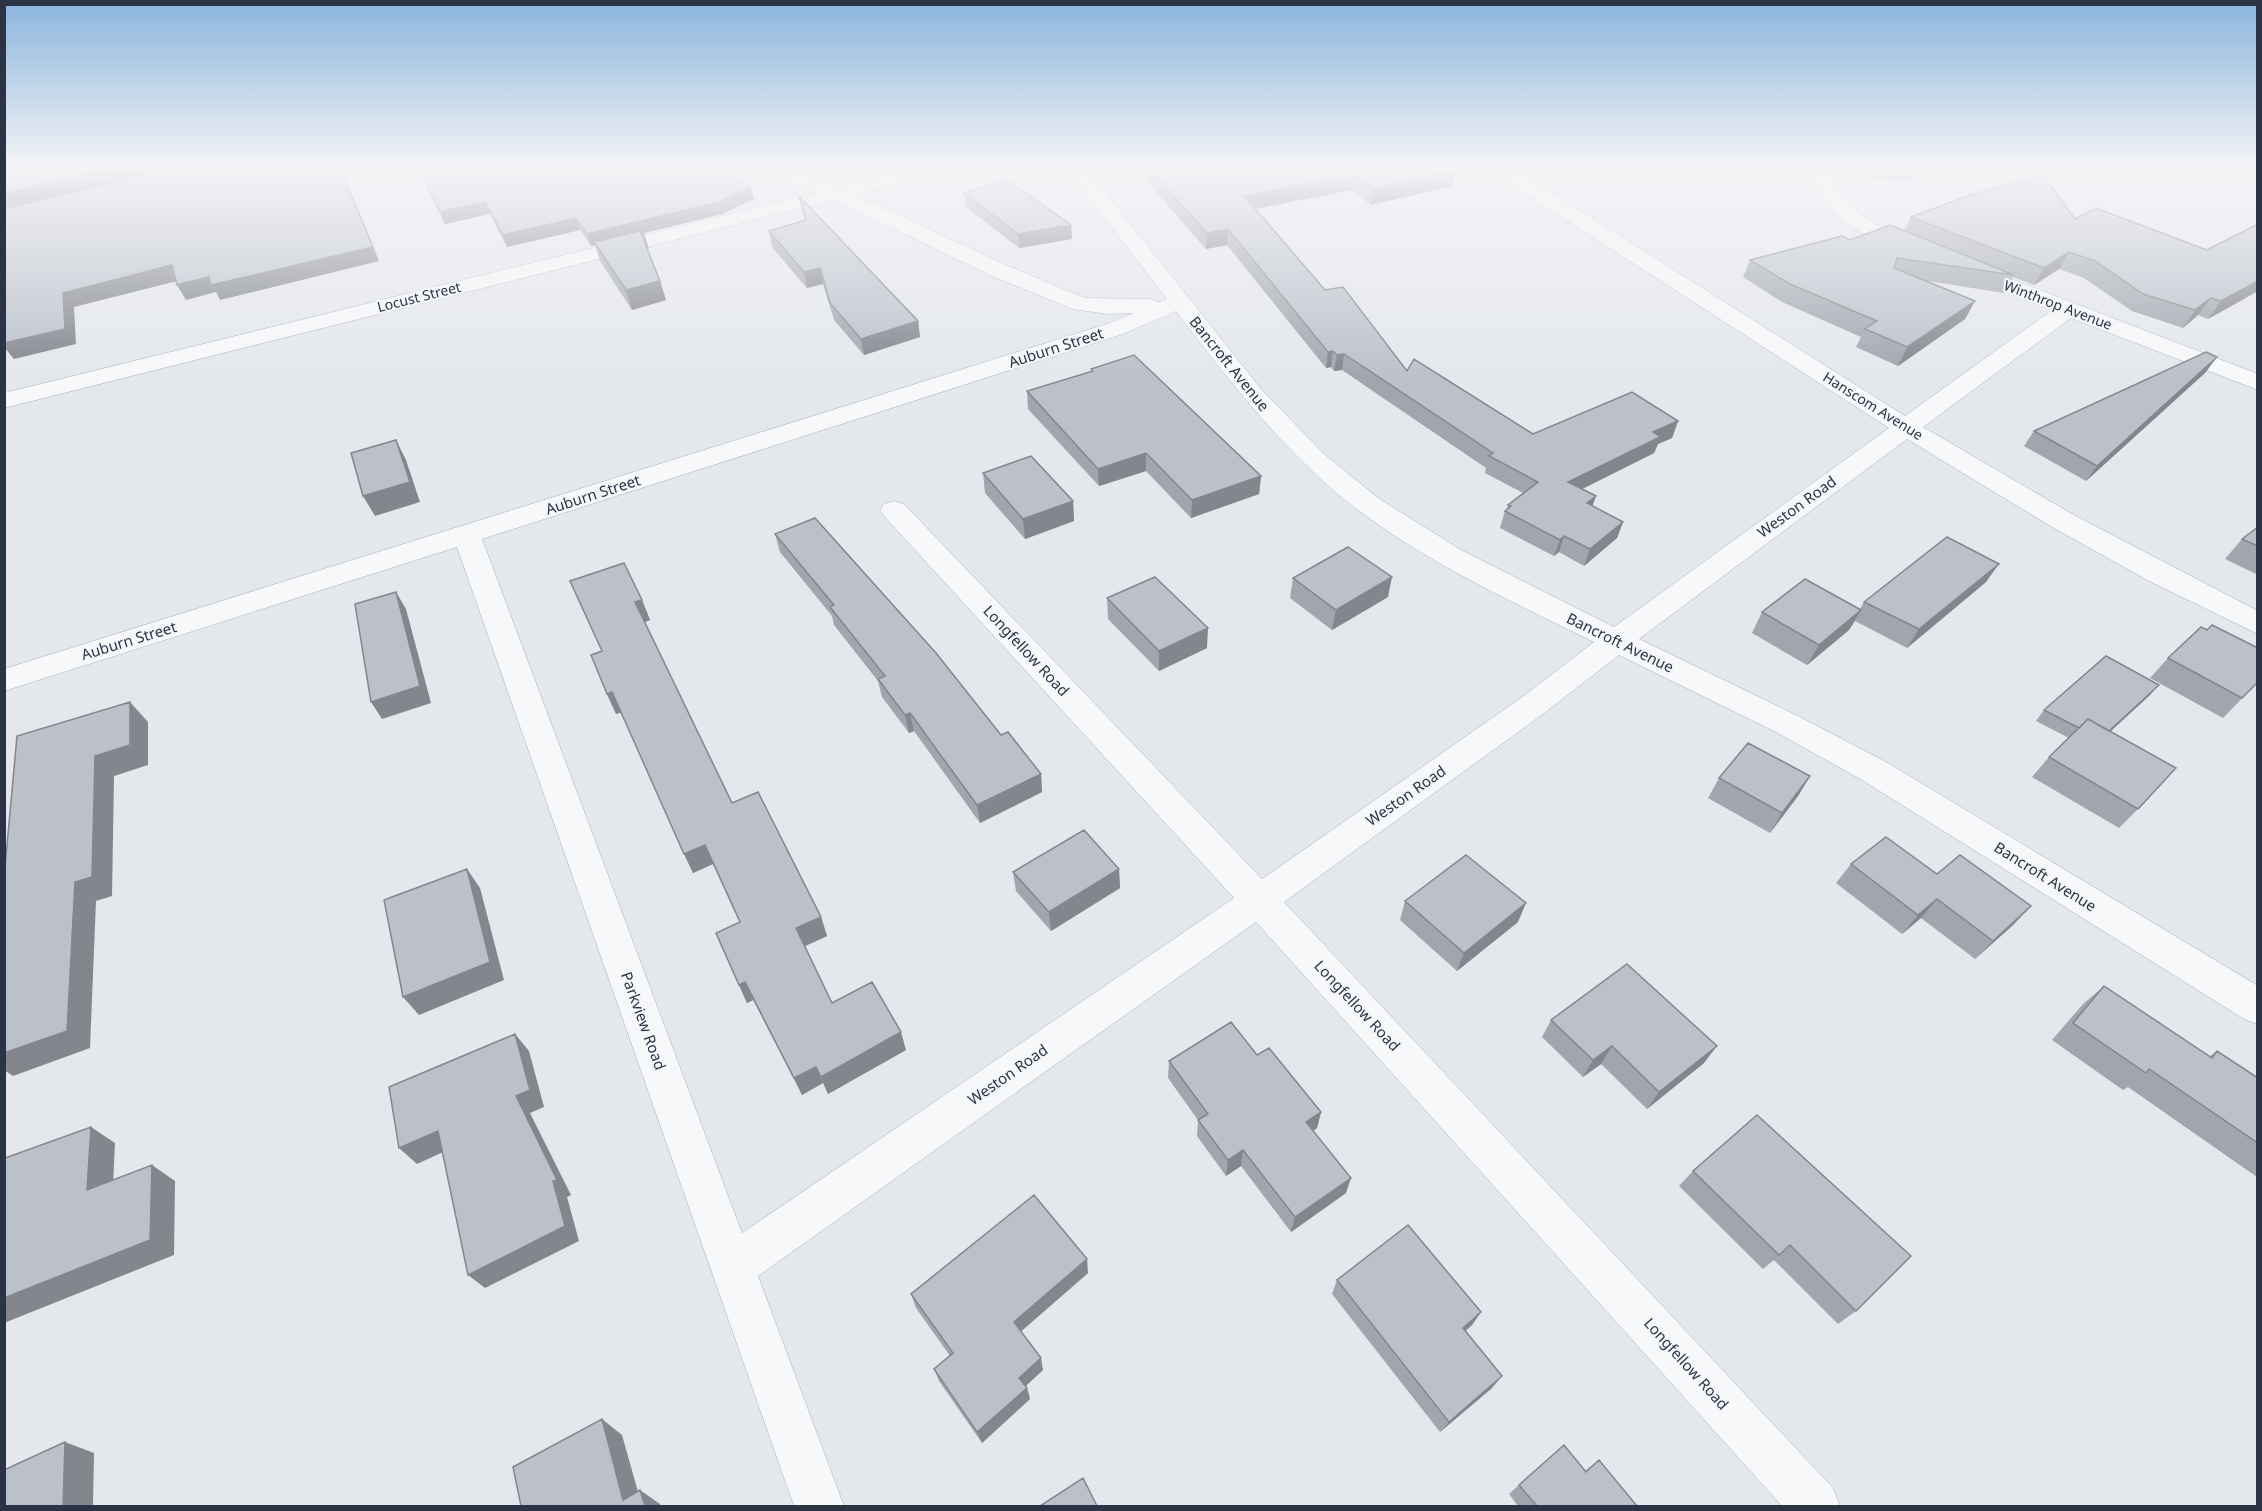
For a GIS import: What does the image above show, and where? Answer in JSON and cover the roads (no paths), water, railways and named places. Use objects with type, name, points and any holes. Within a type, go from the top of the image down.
[{"type":"street","name":"Locust Street","points":[[4,401],[653,239]]},
{"type":"street","points":[[931,239],[1000,271],[1081,304],[1131,307],[1179,302]]},
{"type":"street","name":"Bancroft Avenue","points":[[1130,239],[1179,302],[1282,427],[1315,460],[1368,504],[1461,563],[1615,642],[1734,698],[1874,771],[2258,1007]]},
{"type":"street","name":"Hanscom Avenue","points":[[1610,239],[1906,427],[2125,556],[2258,624]]},
{"type":"street","name":"Winthrop Avenue","points":[[1891,239],[2258,383]]},
{"type":"street","name":"Auburn Street","points":[[4,680],[1115,329],[1179,302]]},
{"type":"street","name":"Weston Road","points":[[732,1267],[1259,900],[1536,703],[1615,642],[2069,309]]},
{"type":"street","name":"Longfellow Road","points":[[894,510],[1259,900],[1815,1506]]},
{"type":"street","name":"Parkview Road","points":[[466,535],[819,1506]]}]
